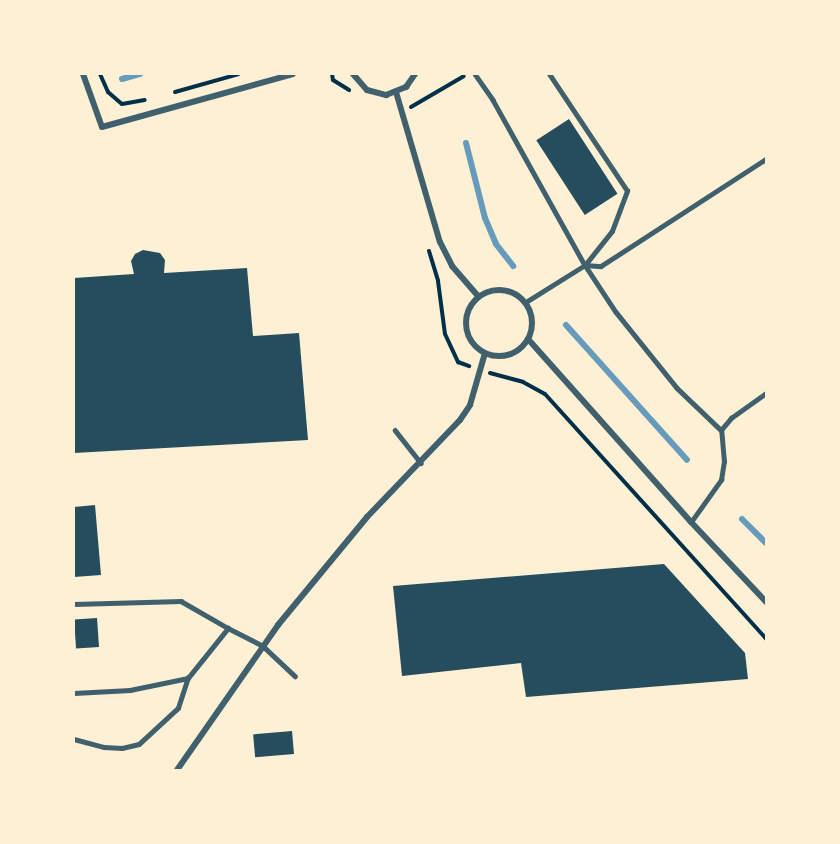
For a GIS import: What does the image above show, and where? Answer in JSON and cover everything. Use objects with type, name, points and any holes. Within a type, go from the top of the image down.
[{"type":"street","points":[[83,74],[102,127],[292,74]]},
{"type":"street","points":[[353,74],[367,90],[386,95],[396,93],[406,87],[415,74]]},
{"type":"street","points":[[396,93],[440,242],[452,266],[478,296]]},
{"type":"street","points":[[498,289],[518,295],[526,302],[532,320],[528,339],[514,352],[505,356],[485,353],[469,338],[465,327],[470,305],[478,296],[498,289]]},
{"type":"street","points":[[528,339],[691,522],[766,602]]},
{"type":"street","points":[[177,771],[263,646],[367,517],[460,420],[470,405],[485,353]]},
{"type":"lane","points":[[475,74],[493,100],[585,265],[650,357],[677,388],[721,430],[723,462],[721,480],[691,522]]},
{"type":"lane","points":[[526,302],[585,265],[612,231],[627,191],[549,74]]},
{"type":"lane","points":[[585,265],[601,266],[766,159]]},
{"type":"lane","points":[[721,430],[731,418],[766,393]]},
{"type":"lane","points":[[395,430],[421,463]]},
{"type":"lane","points":[[74,604],[182,601],[263,646],[294,676]]},
{"type":"lane","points":[[74,739],[104,747],[122,748],[139,744],[178,708],[188,678],[228,628]]},
{"type":"lane","points":[[74,693],[130,690],[188,678]]},
{"type":"path","points":[[100,74],[108,92],[122,104],[155,98]]},
{"type":"path","points":[[165,95],[239,74]]},
{"type":"path","points":[[332,74],[333,80],[354,92]]},
{"type":"path","points":[[403,111],[468,74]]},
{"type":"path","points":[[427,243],[438,281],[445,334],[458,362],[481,371],[523,382],[545,393],[766,639]]},
{"type":"building","points":[[569,119],[617,194],[585,215],[536,140]]},
{"type":"building","points":[[143,250],[160,253],[165,260],[164,273],[247,268],[253,336],[299,333],[308,440],[74,453],[74,278],[134,274],[131,261],[135,254]]},
{"type":"building","points":[[95,505],[101,575],[74,577],[74,507]]},
{"type":"building","points":[[664,564],[745,653],[748,679],[526,697],[521,663],[402,676],[393,586]]},
{"type":"building","points":[[97,618],[99,647],[76,649],[74,620]]},
{"type":"building","points":[[292,731],[294,754],[255,757],[253,734]]},
{"type":"waterway","points":[[122,79],[140,74]]},
{"type":"waterway","points":[[466,143],[485,218],[496,244],[513,266]]},
{"type":"waterway","points":[[566,325],[687,460]]},
{"type":"waterway","points":[[742,519],[766,543]]}]
